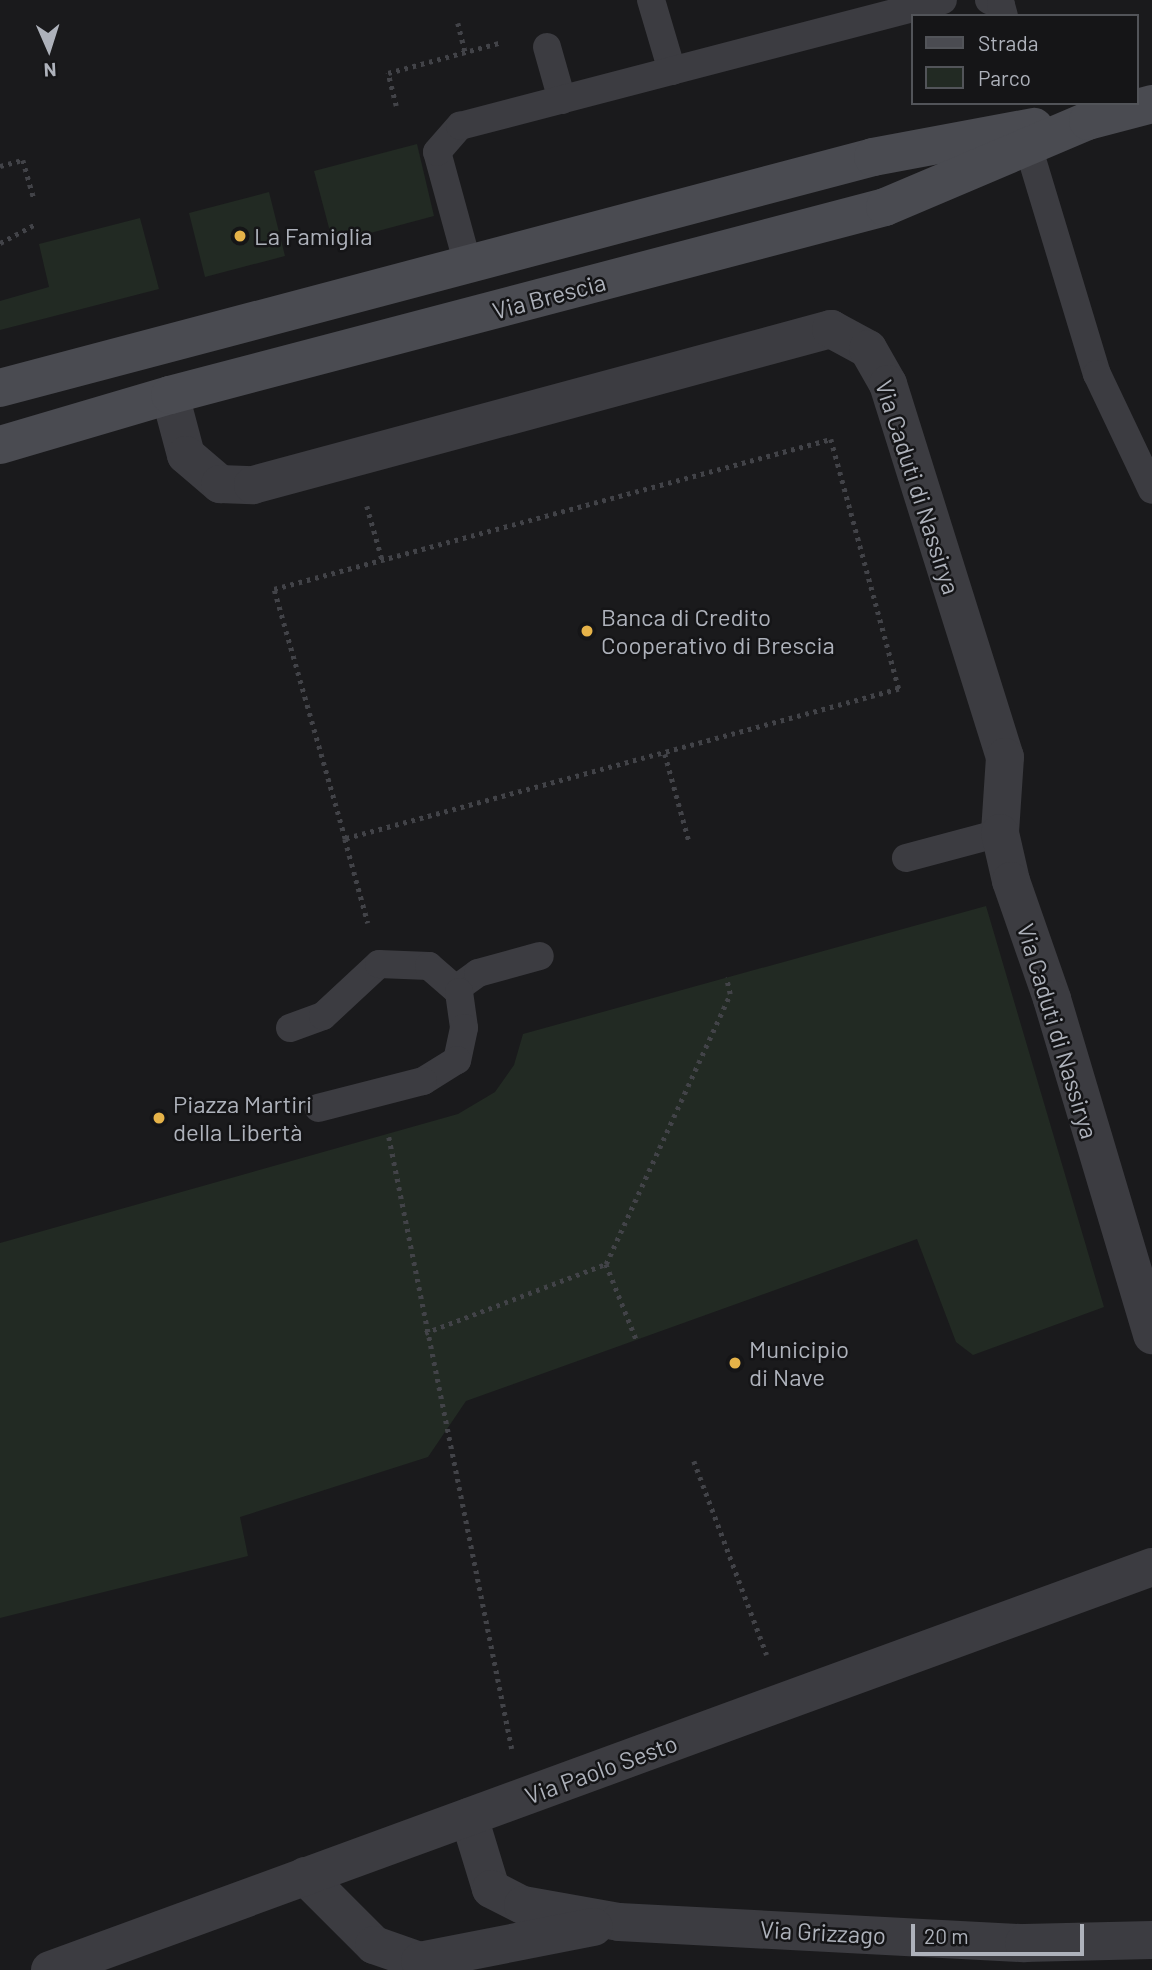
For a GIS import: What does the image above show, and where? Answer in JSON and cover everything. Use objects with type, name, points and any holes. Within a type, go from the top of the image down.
[{"type":"main road","name":"Via Brescia","points":[[0,388],[873,156],[1032,125],[1088,121],[1152,104]]},
{"type":"main road","name":"Via Brescia","points":[[0,445],[170,395],[885,207],[1032,125]]},
{"type":"street","name":"Via Caduti di Nassirya","points":[[170,395],[186,455],[220,484],[253,485],[831,329],[868,349],[888,384],[1005,757],[1000,833],[1152,1335]]},
{"type":"street","name":"Via Paolo Sesto","points":[[50,1970],[1152,1567]]},
{"type":"street","name":"Via Grizzago","points":[[469,1817],[491,1889],[523,1906],[619,1922],[1024,1943],[1152,1940]]},
{"type":"street","name":"Via Grizzago","points":[[305,1877],[374,1945],[410,1965],[619,1922]]},
{"type":"lane","points":[[651,0],[672,71]]},
{"type":"lane","points":[[989,0],[1001,5],[1003,14]]},
{"type":"lane","points":[[468,265],[437,152],[460,126],[934,1]]},
{"type":"lane","points":[[547,47],[562,100]]},
{"type":"lane","points":[[1032,125],[1097,374],[1152,490]]},
{"type":"lane","points":[[906,858],[1000,833]]},
{"type":"lane","points":[[456,989],[478,973],[540,956]]},
{"type":"lane","points":[[290,1028],[323,1016],[379,964],[429,966],[456,989],[464,1028],[457,1060],[423,1080],[318,1108]]},
{"type":"path","points":[[458,23],[465,52]]},
{"type":"path","points":[[396,106],[388,73],[504,41]]},
{"type":"path","points":[[0,166],[23,160],[34,199]]},
{"type":"path","points":[[0,243],[34,225]]},
{"type":"path","points":[[345,839],[899,689],[831,439],[274,589],[379,964]]},
{"type":"path","points":[[366,501],[382,559]]},
{"type":"path","points":[[665,754],[689,841]]},
{"type":"path","points":[[425,1334],[606,1264],[730,994],[726,977]]},
{"type":"path","points":[[381,1092],[425,1334],[522,1798]]},
{"type":"path","points":[[606,1264],[637,1341]]},
{"type":"path","points":[[694,1461],[785,1701]]},
{"type":"green space","points":[[417,144],[434,216],[333,243],[314,171]]},
{"type":"green space","points":[[269,192],[285,256],[205,277],[189,213]]},
{"type":"green space","points":[[140,218],[159,289],[0,330],[0,301],[49,287],[39,244]]},
{"type":"green space","points":[[986,906],[1104,1307],[973,1355],[956,1342],[917,1239],[466,1401],[428,1457],[240,1517],[248,1556],[0,1618],[0,1243],[458,1114],[495,1092],[514,1065],[523,1034]]},
{"type":"place","name":"La Famiglia","points":[[240,236]]},
{"type":"place","name":"Banca di Credito Cooperativo di Brescia","points":[[587,631]]},
{"type":"place","name":"Piazza Martiri della Libertà","points":[[159,1118]]},
{"type":"place","name":"Municipio di Nave","points":[[735,1363]]}]
